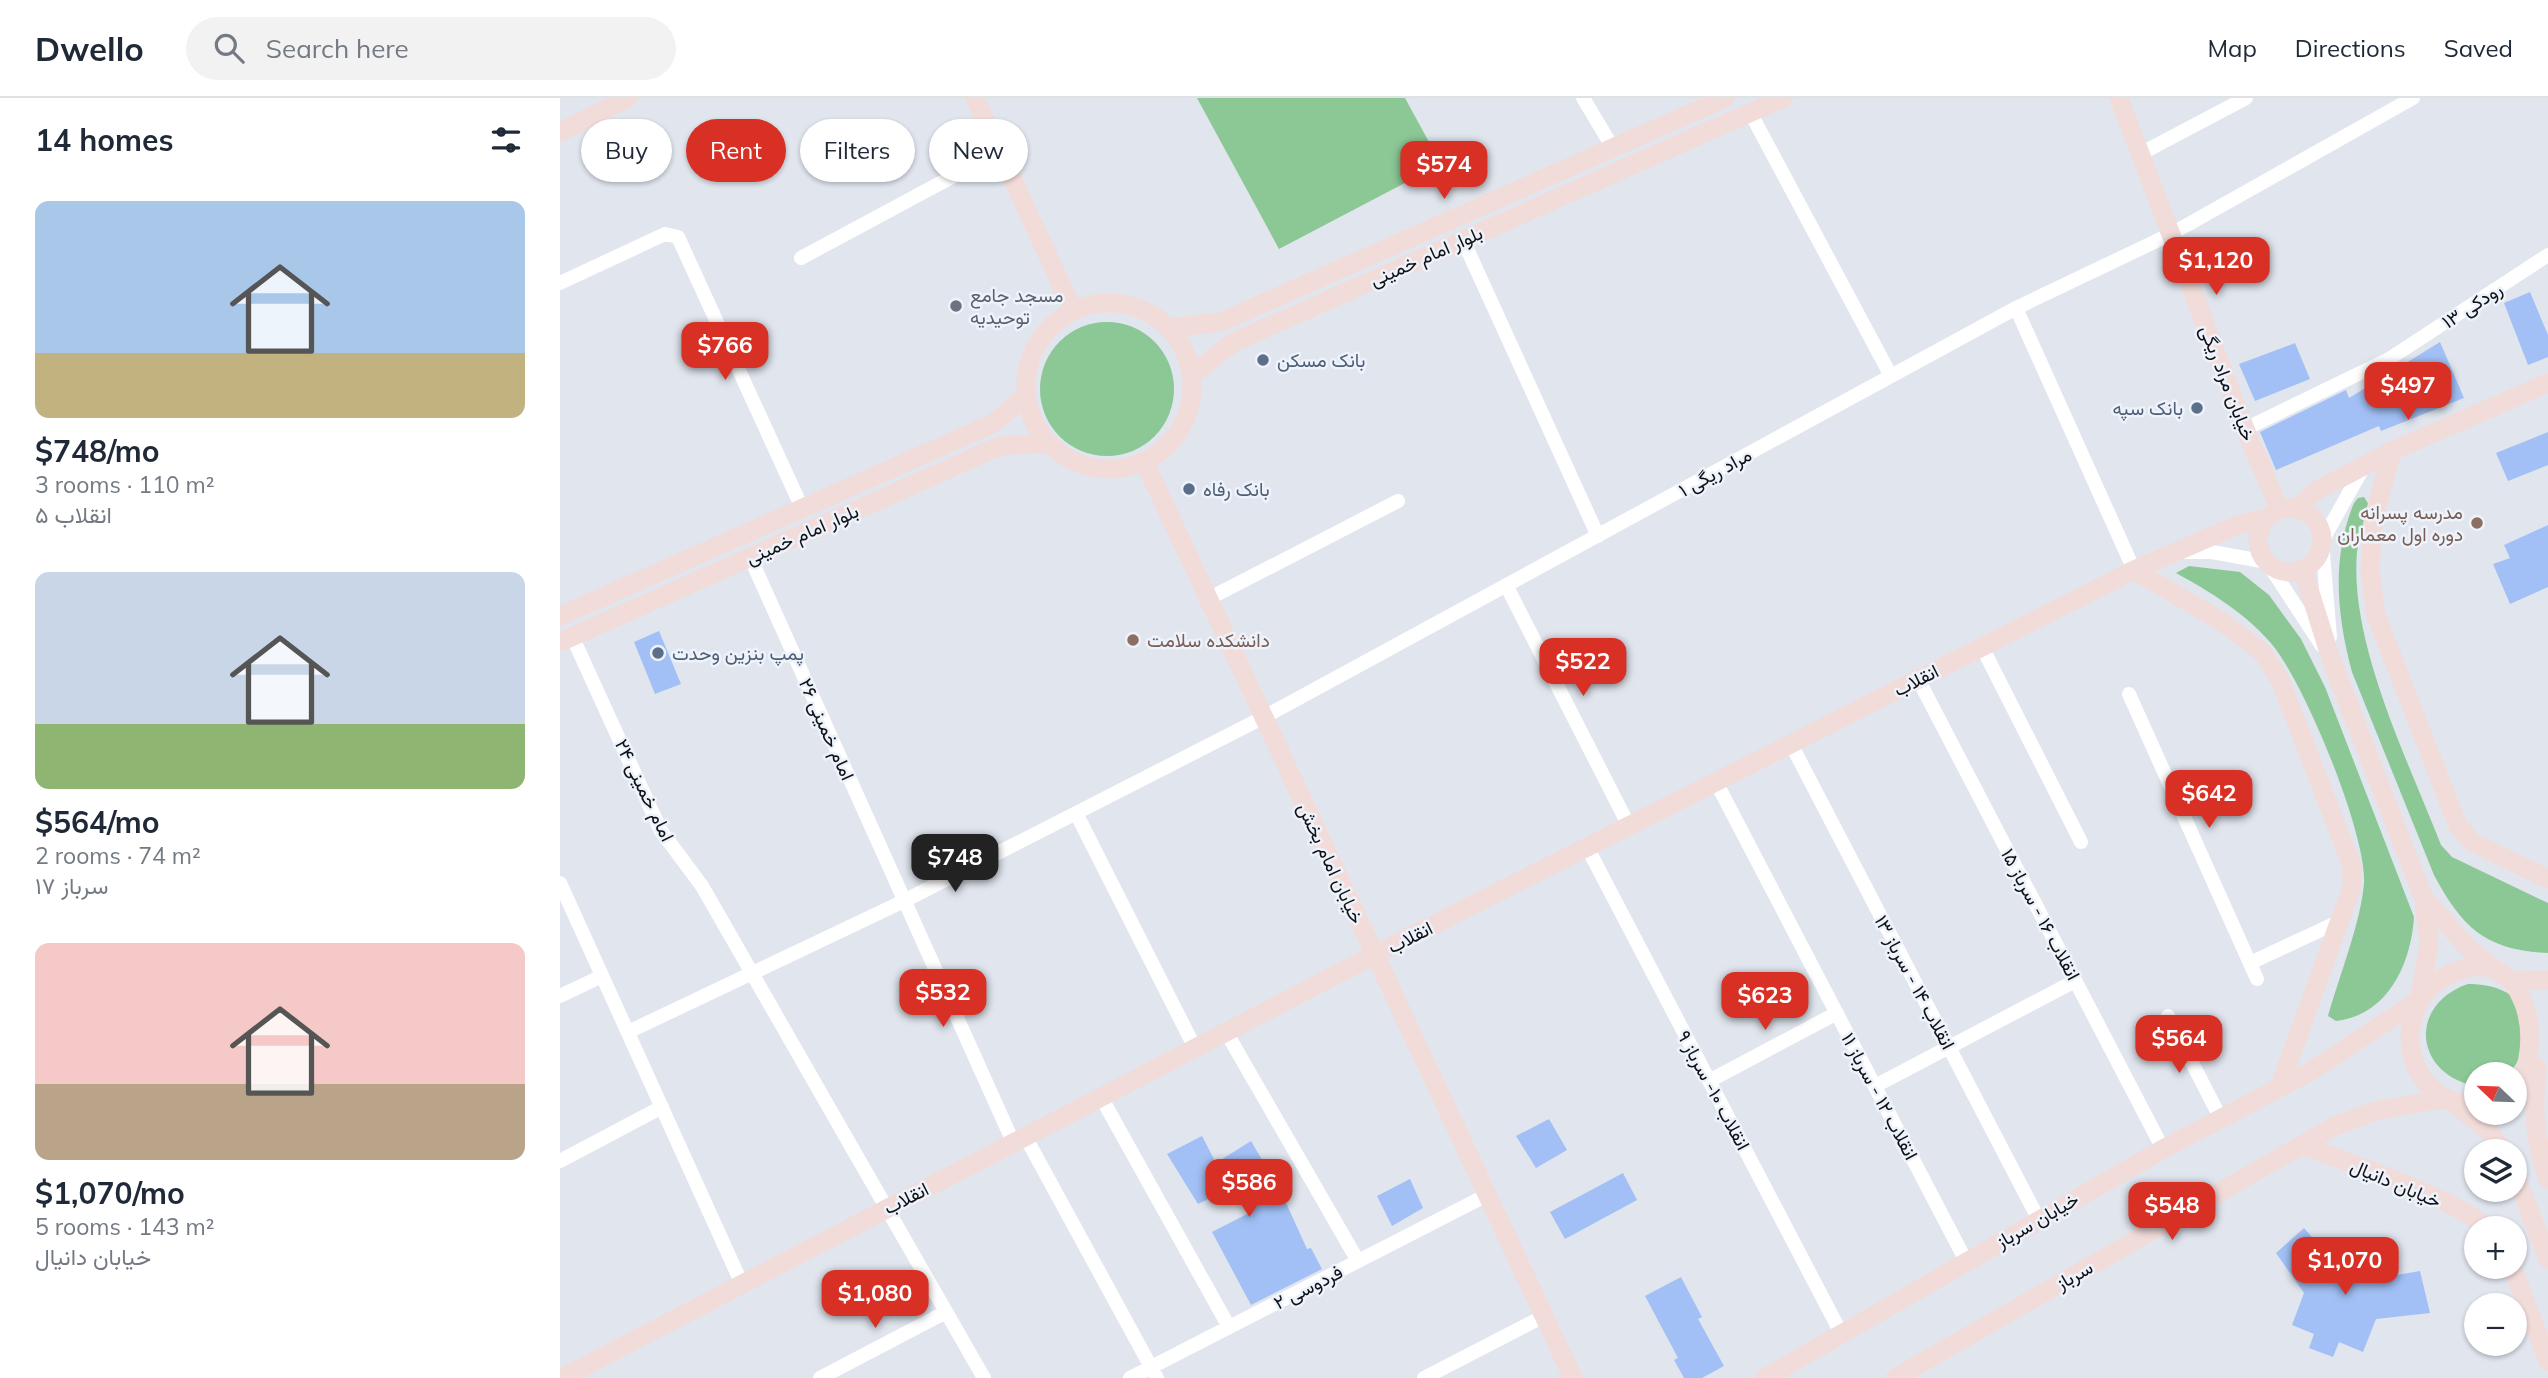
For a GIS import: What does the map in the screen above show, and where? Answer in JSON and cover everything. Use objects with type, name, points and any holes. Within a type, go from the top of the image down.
[{"type":"main road","points":[[560,132],[628,98]]},
{"type":"main road","points":[[975,98],[985,119]]},
{"type":"main road","name":"بلوار امام خمینی","points":[[1170,328],[1221,322],[1724,98]]},
{"type":"main road","name":"بلوار امام خمینی","points":[[1192,375],[1232,343],[1783,98]]},
{"type":"main road","name":"خیابان مراد ریگی","points":[[2119,98],[2245,429],[2281,512]]},
{"type":"main road","points":[[1014,182],[1073,310]]},
{"type":"main road","points":[[1099,302],[1125,303],[1149,312],[1170,328],[1185,350],[1192,375],[1191,401],[1182,426],[1166,447],[1144,461],[1119,469],[1093,468],[1068,459],[1047,443],[1033,421],[1026,396],[1027,370],[1036,345],[1052,324],[1073,310],[1099,302]]},
{"type":"main road","name":"انقلاب","points":[[562,1378],[741,1282],[1374,955],[2134,570],[2240,524],[2281,512],[2392,450],[2548,383]]},
{"type":"main road","name":"بلوار امام خمینی","points":[[560,616],[992,424],[1026,396]]},
{"type":"main road","name":"بلوار امام خمینی","points":[[566,639],[1000,446],[1047,443]]},
{"type":"main road","points":[[2392,450],[2373,521],[2370,571],[2376,615],[2458,826],[2472,842],[2548,879]]},
{"type":"main road","name":"خیابان امام بخش","points":[[1144,461],[1573,1378]]},
{"type":"main road","points":[[2281,512],[2312,517],[2318,524],[2322,541],[2316,558],[2303,570],[2284,572],[2267,562],[2258,545],[2259,535],[2281,512]]},
{"type":"main road","points":[[2134,570],[2221,621],[2263,653],[2280,680],[2352,866],[2352,887],[2278,1088]]},
{"type":"main road","points":[[2303,570],[2331,659],[2424,898],[2429,944],[2419,1000],[2410,1021],[2409,1044],[2422,1075],[2495,1139]]},
{"type":"main road","points":[[2424,898],[2461,941],[2532,995],[2541,1014],[2545,1034],[2534,1122],[2539,1154],[2548,1178]]},
{"type":"main road","name":"خیابان سرباز","points":[[1765,1378],[2163,1149],[2278,1088],[2388,1024],[2419,1000],[2434,983],[2454,972],[2476,968],[2498,971]]},
{"type":"main road","points":[[2517,981],[2548,980]]},
{"type":"main road","points":[[2527,1080],[2543,1063]]},
{"type":"main road","points":[[2447,1098],[2464,1102]]},
{"type":"main road","name":"سرباز","points":[[1895,1378],[2335,1126],[2375,1111],[2447,1098]]},
{"type":"main road","name":"خیابان دانیال","points":[[2303,1144],[2444,1202],[2469,1216]]},
{"type":"main road","points":[[2526,1202],[2548,1259]]},
{"type":"main road","points":[[2517,1279],[2548,1361]]},
{"type":"street","points":[[1583,98],[1613,148]]},
{"type":"street","points":[[2140,154],[2246,98]]},
{"type":"street","name":"مراد ریگی ۱","points":[[628,1032],[904,901],[1264,717],[2016,308],[2171,234],[2413,98]]},
{"type":"street","points":[[1750,112],[1891,376]]},
{"type":"street","points":[[801,258],[942,182]]},
{"type":"street","points":[[560,283],[665,234],[678,237],[802,508]]},
{"type":"street","points":[[1463,240],[1598,536]]},
{"type":"street","name":"رودکی ۱۳","points":[[2245,429],[2389,359],[2548,256]]},
{"type":"street","points":[[2016,308],[2134,570]]},
{"type":"street","points":[[2331,659],[2322,541],[2363,468]]},
{"type":"street","points":[[1208,599],[1398,501]]},
{"type":"street","points":[[2174,552],[2212,552],[2267,562],[2331,659]]},
{"type":"street","name":"امام خمینی ۲۶","points":[[750,557],[904,901],[1019,1139],[1153,1373]]},
{"type":"street","points":[[1506,585],[1629,826]]},
{"type":"street","name":"امام خمینی ۲۴","points":[[566,639],[661,831],[702,886],[984,1378]]},
{"type":"street","points":[[1982,647],[2081,842]]},
{"type":"street","name":"انقلاب ۱۶ - سرباز ۱۵","points":[[1918,679],[2163,1149]]},
{"type":"street","points":[[2129,694],[2257,979]]},
{"type":"street","name":"انقلاب ۱۴ - سرباز ۱۳","points":[[1791,744],[2039,1220]]},
{"type":"street","name":"انقلاب ۱۲ - سرباز ۱۱","points":[[1716,782],[1966,1261]]},
{"type":"street","points":[[1076,813],[1195,1048]]},
{"type":"street","name":"انقلاب ۱۰- سرباز ۹","points":[[1587,847],[1841,1333]]},
{"type":"street","points":[[560,883],[741,1282]]},
{"type":"street","points":[[2249,963],[2340,921]]},
{"type":"street","points":[[560,996],[602,976]]},
{"type":"street","points":[[1875,1086],[2076,981]]},
{"type":"street","points":[[1709,1081],[1837,1013]]},
{"type":"street","points":[[2168,1016],[2221,1119]]},
{"type":"street","points":[[1226,1032],[1359,1261]]},
{"type":"street","points":[[1101,1097],[1229,1327]]},
{"type":"street","points":[[560,1161],[662,1107]]},
{"type":"street","name":"فردوسی ۲","points":[[1129,1378],[1153,1373],[1229,1327],[1487,1195]]},
{"type":"street","points":[[820,1378],[946,1312]]},
{"type":"street","points":[[1424,1378],[1544,1316]]},
{"type":"green space","points":[[1197,98],[1405,98],[1441,164],[1279,249]]},
{"type":"green space","points":[[1107,322],[1133,327],[1155,341],[1169,363],[1174,389],[1169,415],[1155,437],[1133,451],[1107,456],[1081,451],[1059,437],[1045,415],[1040,389],[1045,363],[1059,341],[1081,327]]},
{"type":"green space","points":[[2364,497],[2369,505],[2357,552],[2357,587],[2362,624],[2371,662],[2398,739],[2441,845],[2452,857],[2548,903],[2548,953],[2526,951],[2492,941],[2466,923],[2455,910],[2434,875],[2352,672],[2340,608],[2339,566],[2354,503],[2358,498]]},
{"type":"green space","points":[[2189,566],[2240,572],[2269,595],[2301,639],[2325,687],[2414,917],[2408,952],[2393,984],[2383,998],[2370,1009],[2354,1017],[2336,1021],[2328,1016],[2354,932],[2364,883],[2362,860],[2344,795],[2315,722],[2284,661],[2260,631],[2238,612],[2176,573]]},
{"type":"green space","points":[[2468,984],[2484,985],[2501,990],[2515,999],[2523,1015],[2518,1062],[2464,1062],[2464,1082],[2439,1067],[2430,1053],[2426,1037],[2428,1021],[2435,1006],[2449,994]]},
{"type":"building","points":[[2530,292],[2548,335],[2548,357],[2528,365],[2504,303]]},
{"type":"building","points":[[2440,342],[2464,398],[2381,431],[2379,426],[2276,470],[2260,432],[2346,390],[2349,398]]},
{"type":"building","points":[[2295,343],[2310,379],[2255,401],[2239,364]]},
{"type":"building","points":[[2548,432],[2548,465],[2508,481],[2496,453]]},
{"type":"building","points":[[2548,525],[2548,587],[2510,604],[2493,564],[2510,558],[2504,545]]},
{"type":"building","points":[[659,631],[681,684],[655,694],[634,642]]},
{"type":"building","points":[[1549,1119],[1567,1150],[1536,1168],[1516,1136]]},
{"type":"building","points":[[1202,1136],[1216,1163],[1251,1141],[1282,1194],[1307,1249],[1311,1248],[1322,1269],[1251,1305],[1212,1232],[1249,1213],[1234,1186],[1198,1204],[1167,1154]]},
{"type":"building","points":[[1623,1173],[1637,1200],[1565,1239],[1550,1212]]},
{"type":"building","points":[[1410,1179],[1423,1208],[1392,1226],[1377,1196]]},
{"type":"building","points":[[2304,1228],[2337,1266],[2367,1280],[2420,1271],[2430,1313],[2376,1319],[2363,1352],[2339,1342],[2333,1357],[2309,1348],[2314,1334],[2292,1325],[2304,1293],[2276,1253]]},
{"type":"building","points":[[1681,1277],[1702,1317],[1698,1319],[1724,1366],[1702,1378],[1684,1378],[1674,1360],[1678,1358],[1645,1296]]},
{"type":"place","name":"مسجد جامع توحیدیه","points":[[956,306]]},
{"type":"place","name":"بانک مسکن","points":[[1263,360]]},
{"type":"place","name":"بانک سپه","points":[[2197,408]]},
{"type":"place","name":"بانک رفاه","points":[[1189,489]]},
{"type":"place","name":"مدرسه پسرانه دوره اول معماران","points":[[2477,523]]},
{"type":"place","name":"دانشکده سلامت","points":[[1133,640]]},
{"type":"place","name":"پمپ بنزین وحدت","points":[[658,653]]}]
